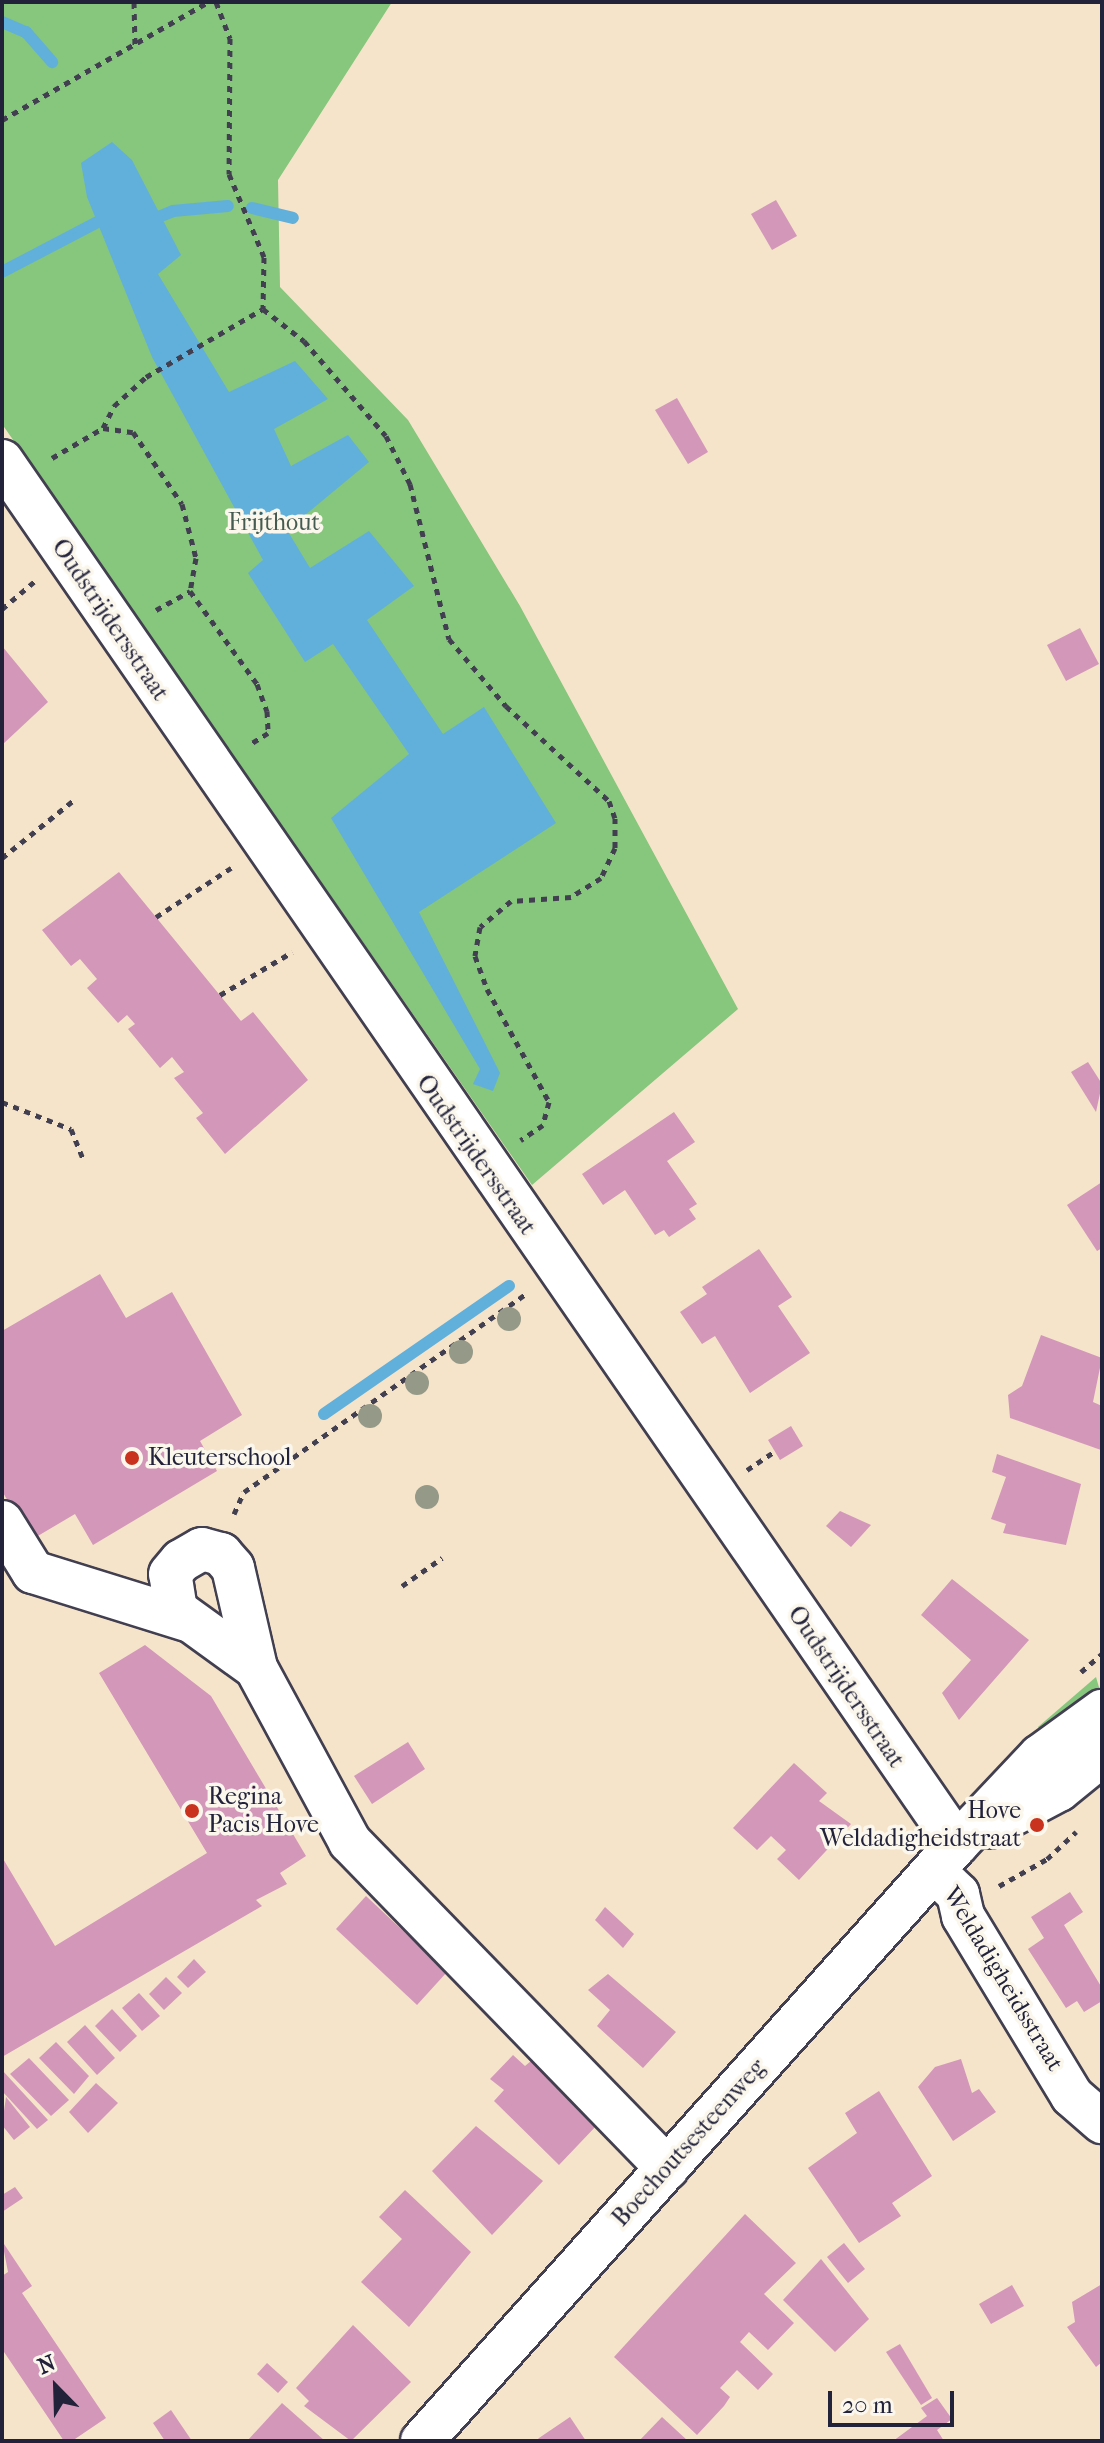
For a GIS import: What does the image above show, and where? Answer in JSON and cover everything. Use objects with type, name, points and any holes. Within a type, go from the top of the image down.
[{"type":"street","name":"Oudstrijdersstraat","points":[[6,468],[557,1272],[946,1858]]},
{"type":"street","points":[[2,1522],[33,1572],[187,1620]]},
{"type":"street","points":[[256,1668],[176,1610],[170,1574],[202,1549],[217,1552],[241,1588],[256,1668],[350,1842],[667,2168]]},
{"type":"street","name":"Boechoutsesteenweg","points":[[422,2441],[946,1858],[1050,1773],[1102,1711]]},
{"type":"street","name":"Boechoutsesteenweg","points":[[1050,1773],[1102,1755]]},
{"type":"street","name":"Weldadigheidsstraat","points":[[946,1858],[961,1906],[1072,2096],[1102,2122]]},
{"type":"path","points":[[134,2],[135,47]]},
{"type":"path","points":[[2,120],[135,47],[208,2]]},
{"type":"path","points":[[216,2],[230,38],[229,174],[264,257],[263,309]]},
{"type":"path","points":[[6,468],[72,450],[103,428],[146,377],[211,343],[263,309]]},
{"type":"path","points":[[263,309],[304,341],[386,436],[410,484],[449,639],[506,706],[609,801],[615,818],[615,848],[601,878],[571,897],[511,901],[480,927],[475,956],[487,989],[549,1102],[543,1125],[484,1166]]},
{"type":"path","points":[[103,428],[133,432],[182,504],[196,558],[190,591],[257,684],[267,711],[268,733],[213,768]]},
{"type":"path","points":[[2,858],[74,800]]},
{"type":"path","points":[[156,917],[265,845]]},
{"type":"path","points":[[220,995],[324,933]]},
{"type":"path","points":[[2,1102],[71,1129],[83,1159]]},
{"type":"path","points":[[217,1552],[244,1492],[557,1272]]},
{"type":"path","points":[[402,1586],[442,1558]]},
{"type":"path","points":[[961,1906],[1047,1859],[1081,1827]]},
{"type":"green space","name":"Frijthout","points":[[2,2],[392,2],[278,180],[280,287],[408,420],[520,606],[738,1009],[532,1185],[2,424]]},
{"type":"green space","points":[[1096,1677],[1102,1698],[1044,1739],[1038,1727]]},
{"type":"water","points":[[112,142],[132,160],[181,255],[158,274],[229,392],[295,361],[328,399],[274,429],[291,466],[348,435],[369,462],[287,530],[310,568],[369,531],[414,586],[367,620],[443,734],[484,707],[556,823],[419,912],[500,1073],[493,1091],[473,1084],[480,1069],[331,818],[409,754],[333,644],[305,662],[248,573],[263,560],[152,357],[87,197],[81,163]]},
{"type":"building","points":[[776,200],[797,236],[772,250],[751,214]]},
{"type":"building","points":[[677,398],[708,452],[688,464],[655,410]]},
{"type":"building","points":[[1080,628],[1099,664],[1066,681],[1047,645]]},
{"type":"building","points":[[2,646],[48,702],[2,745]]},
{"type":"building","points":[[119,872],[241,1021],[253,1012],[308,1080],[225,1154],[196,1118],[203,1113],[174,1078],[184,1072],[172,1057],[160,1068],[128,1029],[135,1024],[127,1015],[118,1023],[87,988],[97,979],[80,959],[71,966],[42,930]]},
{"type":"building","points":[[1088,1062],[1102,1084],[1096,1112],[1071,1072]]},
{"type":"building","points":[[674,1112],[695,1142],[667,1161],[697,1204],[689,1209],[696,1219],[669,1237],[664,1230],[655,1235],[625,1190],[603,1205],[582,1174]]},
{"type":"building","points":[[1102,1182],[1102,1248],[1097,1251],[1067,1205]]},
{"type":"building","points":[[759,1249],[792,1297],[778,1306],[810,1353],[750,1393],[715,1336],[702,1344],[680,1312],[707,1294],[702,1287]]},
{"type":"building","points":[[100,1274],[126,1318],[172,1292],[242,1415],[200,1441],[217,1471],[93,1545],[75,1514],[31,1540],[2,1491],[2,1331]]},
{"type":"building","points":[[1041,1335],[1102,1358],[1093,1402],[1102,1406],[1101,1450],[1010,1418],[1008,1395],[1022,1386]]},
{"type":"building","points":[[791,1426],[803,1446],[780,1460],[768,1440]]},
{"type":"building","points":[[997,1454],[1081,1484],[1066,1545],[1003,1533],[1006,1524],[991,1519],[1006,1477],[992,1472]]},
{"type":"building","points":[[840,1511],[871,1525],[851,1547],[826,1526]]},
{"type":"building","points":[[952,1579],[1029,1640],[959,1720],[942,1693],[971,1660],[921,1615]]},
{"type":"building","points":[[145,1645],[211,1696],[306,1856],[280,1873],[287,1884],[256,1900],[262,1906],[2,2057],[2,1857],[55,1946],[207,1853],[99,1673]]},
{"type":"building","points":[[408,1742],[425,1769],[372,1804],[354,1776]]},
{"type":"building","points":[[794,1763],[827,1793],[819,1801],[851,1824],[799,1880],[777,1859],[786,1850],[771,1836],[757,1850],[733,1828]]},
{"type":"building","points":[[1070,1892],[1083,1912],[1064,1925],[1102,1988],[1102,2001],[1084,2012],[1077,2001],[1066,2008],[1028,1949],[1044,1938],[1031,1917]]},
{"type":"building","points":[[366,1896],[447,1972],[417,2005],[336,1929]]},
{"type":"building","points":[[605,1907],[634,1934],[623,1948],[595,1920]]},
{"type":"building","points":[[194,1959],[206,1972],[188,1988],[177,1977]]},
{"type":"building","points":[[608,1974],[676,2032],[643,2068],[597,2026],[610,2010],[588,1990]]},
{"type":"building","points":[[166,1977],[182,1993],[164,2010],[149,1994]]},
{"type":"building","points":[[139,1993],[160,2016],[142,2031],[122,2008]]},
{"type":"building","points":[[112,2009],[137,2036],[120,2052],[95,2026]]},
{"type":"building","points":[[85,2025],[115,2058],[97,2075],[67,2042]]},
{"type":"building","points":[[56,2042],[89,2076],[74,2094],[39,2058]]},
{"type":"building","points":[[513,2055],[525,2066],[531,2061],[598,2124],[559,2165],[494,2101],[504,2090],[490,2079]]},
{"type":"building","points":[[29,2058],[69,2100],[51,2116],[10,2074]]},
{"type":"building","points":[[961,2059],[972,2093],[979,2089],[996,2112],[953,2141],[918,2087],[935,2067]]},
{"type":"building","points":[[2,2070],[48,2120],[37,2129],[2,2091]]},
{"type":"building","points":[[96,2083],[118,2103],[88,2133],[69,2112]]},
{"type":"building","points":[[879,2091],[932,2176],[892,2203],[901,2216],[859,2243],[808,2168],[857,2133],[845,2113]]},
{"type":"building","points":[[6,2097],[30,2127],[14,2140],[2,2125]]},
{"type":"building","points":[[476,2126],[543,2181],[492,2235],[432,2171]]},
{"type":"building","points":[[15,2187],[23,2198],[2,2212],[2,2195]]},
{"type":"building","points":[[405,2190],[471,2252],[409,2327],[361,2282],[402,2239],[379,2217]]},
{"type":"building","points":[[745,2214],[796,2263],[764,2294],[794,2323],[768,2350],[749,2332],[740,2342],[773,2374],[758,2390],[737,2370],[720,2388],[730,2397],[697,2435],[614,2357]]},
{"type":"building","points":[[2,2241],[32,2286],[22,2293],[106,2418],[72,2441],[64,2441],[2,2349],[2,2276],[8,2272]]},
{"type":"building","points":[[844,2243],[865,2269],[848,2283],[827,2257]]},
{"type":"building","points":[[821,2259],[869,2319],[835,2352],[783,2300]]},
{"type":"building","points":[[1102,2284],[1102,2362],[1096,2367],[1067,2327],[1075,2322],[1072,2302]]},
{"type":"building","points":[[1012,2285],[1024,2306],[991,2324],[979,2304]]},
{"type":"building","points":[[353,2325],[411,2382],[351,2441],[304,2406],[309,2401],[296,2388]]},
{"type":"building","points":[[900,2344],[932,2398],[921,2405],[886,2352]]},
{"type":"building","points":[[267,2363],[288,2382],[278,2393],[257,2374]]},
{"type":"building","points":[[937,2398],[952,2419],[937,2430],[944,2441],[893,2441],[927,2416],[921,2408]]},
{"type":"building","points":[[282,2403],[325,2441],[247,2441]]},
{"type":"building","points":[[171,2410],[192,2441],[165,2441],[153,2423]]},
{"type":"building","points":[[570,2417],[586,2441],[536,2441],[539,2438]]},
{"type":"building","points":[[662,2417],[688,2441],[639,2441]]},
{"type":"waterway","points":[[2,22],[26,32],[52,62]]},
{"type":"waterway","points":[[146,222],[173,211],[228,206]]},
{"type":"waterway","points":[[252,208],[293,218]]},
{"type":"waterway","points":[[2,272],[109,216]]},
{"type":"waterway","points":[[324,1414],[509,1286]]},
{"type":"place","name":"Kleuterschool","points":[[132,1458]]},
{"type":"place","name":"Regina Pacis Hove","points":[[192,1811]]},
{"type":"place","name":"Hove Weldadigheidstraat","points":[[1037,1825]]}]
